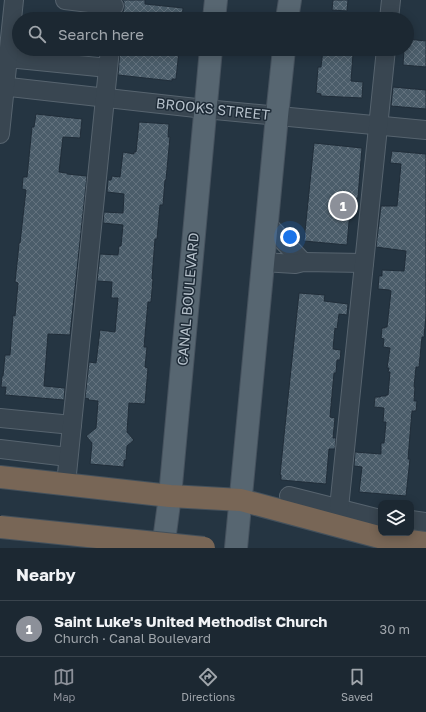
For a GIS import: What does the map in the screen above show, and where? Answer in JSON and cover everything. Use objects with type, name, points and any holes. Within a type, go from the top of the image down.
[{"type":"highway","points":[[0,477],[170,496],[241,500],[379,537],[426,543]]},
{"type":"highway","points":[[0,527],[204,548]]},
{"type":"main road","points":[[215,12],[216,0]]},
{"type":"main road","points":[[289,12],[290,0]]},
{"type":"main road","name":"CANAL BOULEVARD","points":[[163,548],[170,496],[210,56]]},
{"type":"main road","points":[[236,548],[283,56]]},
{"type":"street","points":[[14,0],[14,12]]},
{"type":"street","points":[[65,0],[114,8]]},
{"type":"street","points":[[390,12],[391,0]]},
{"type":"street","points":[[0,134],[2,86],[12,40]]},
{"type":"street","points":[[66,484],[109,56]]},
{"type":"street","points":[[339,508],[385,56]]},
{"type":"street","points":[[8,58],[108,68]]},
{"type":"street","name":"BROOKS STREET","points":[[2,86],[205,109],[426,130]]},
{"type":"street","points":[[267,224],[303,262]]},
{"type":"street","points":[[263,262],[295,264],[303,262],[364,263]]},
{"type":"street","points":[[0,418],[72,425]]},
{"type":"street","points":[[0,449],[68,457]]},
{"type":"street","points":[[289,496],[378,518]]},
{"type":"street","points":[[414,520],[426,522]]},
{"type":"building","points":[[122,0],[145,0],[145,4],[183,8],[183,12],[123,12],[124,2]]},
{"type":"building","points":[[333,0],[348,0],[347,11],[332,10]]},
{"type":"building","points":[[414,40],[426,41],[426,67],[403,65],[404,56],[414,56]]},
{"type":"building","points":[[119,56],[178,56],[176,79],[172,79],[172,81],[118,75]]},
{"type":"building","points":[[322,56],[353,56],[351,81],[363,82],[362,98],[321,96],[321,94],[316,93],[318,67],[321,67]]},
{"type":"building","points":[[393,87],[426,90],[426,109],[391,106]]},
{"type":"building","points":[[36,114],[82,119],[80,138],[63,137],[59,172],[87,176],[70,335],[48,334],[44,386],[65,388],[64,400],[5,395],[6,387],[1,387],[5,355],[10,355],[13,315],[15,316],[18,283],[15,282],[26,190],[22,189],[23,177],[27,177],[32,127],[34,127]]},
{"type":"building","points":[[139,122],[169,124],[168,137],[170,137],[163,205],[160,205],[157,239],[155,239],[151,302],[148,302],[144,347],[147,347],[145,367],[148,368],[145,404],[129,403],[127,432],[134,440],[127,446],[124,467],[90,464],[92,443],[86,436],[96,428],[98,401],[88,400],[89,399],[85,398],[89,362],[96,363],[100,330],[115,332],[118,298],[111,298],[112,282],[97,281],[100,254],[118,255],[119,246],[121,246],[123,225],[103,223],[104,212],[123,213],[124,194],[107,192],[108,180],[111,180],[112,176],[120,177],[123,152],[134,154],[134,152],[136,152]]},
{"type":"building","points":[[314,143],[362,148],[358,197],[357,199],[351,199],[347,245],[304,241]]},
{"type":"building","points":[[392,151],[426,154],[426,316],[419,367],[416,367],[414,401],[417,401],[416,411],[412,411],[408,459],[410,459],[406,496],[359,492],[362,467],[354,466],[355,452],[381,454],[381,443],[384,443],[386,422],[383,422],[384,408],[374,407],[375,397],[388,395],[390,372],[388,372],[389,368],[387,368],[390,348],[383,347],[384,339],[381,338],[382,328],[387,327],[391,291],[378,289],[379,276],[382,276],[382,270],[404,271],[406,251],[376,247],[381,206],[397,206],[401,164],[390,163]]},
{"type":"building","points":[[299,293],[325,295],[324,301],[348,304],[347,315],[339,314],[337,329],[335,328],[333,349],[341,350],[340,360],[337,360],[336,373],[334,373],[330,417],[335,418],[333,438],[336,438],[335,449],[329,449],[326,484],[281,480],[280,475]]},
{"type":"place","name":"Saint Luke's United Methodist Church","points":[[343,206]]}]
